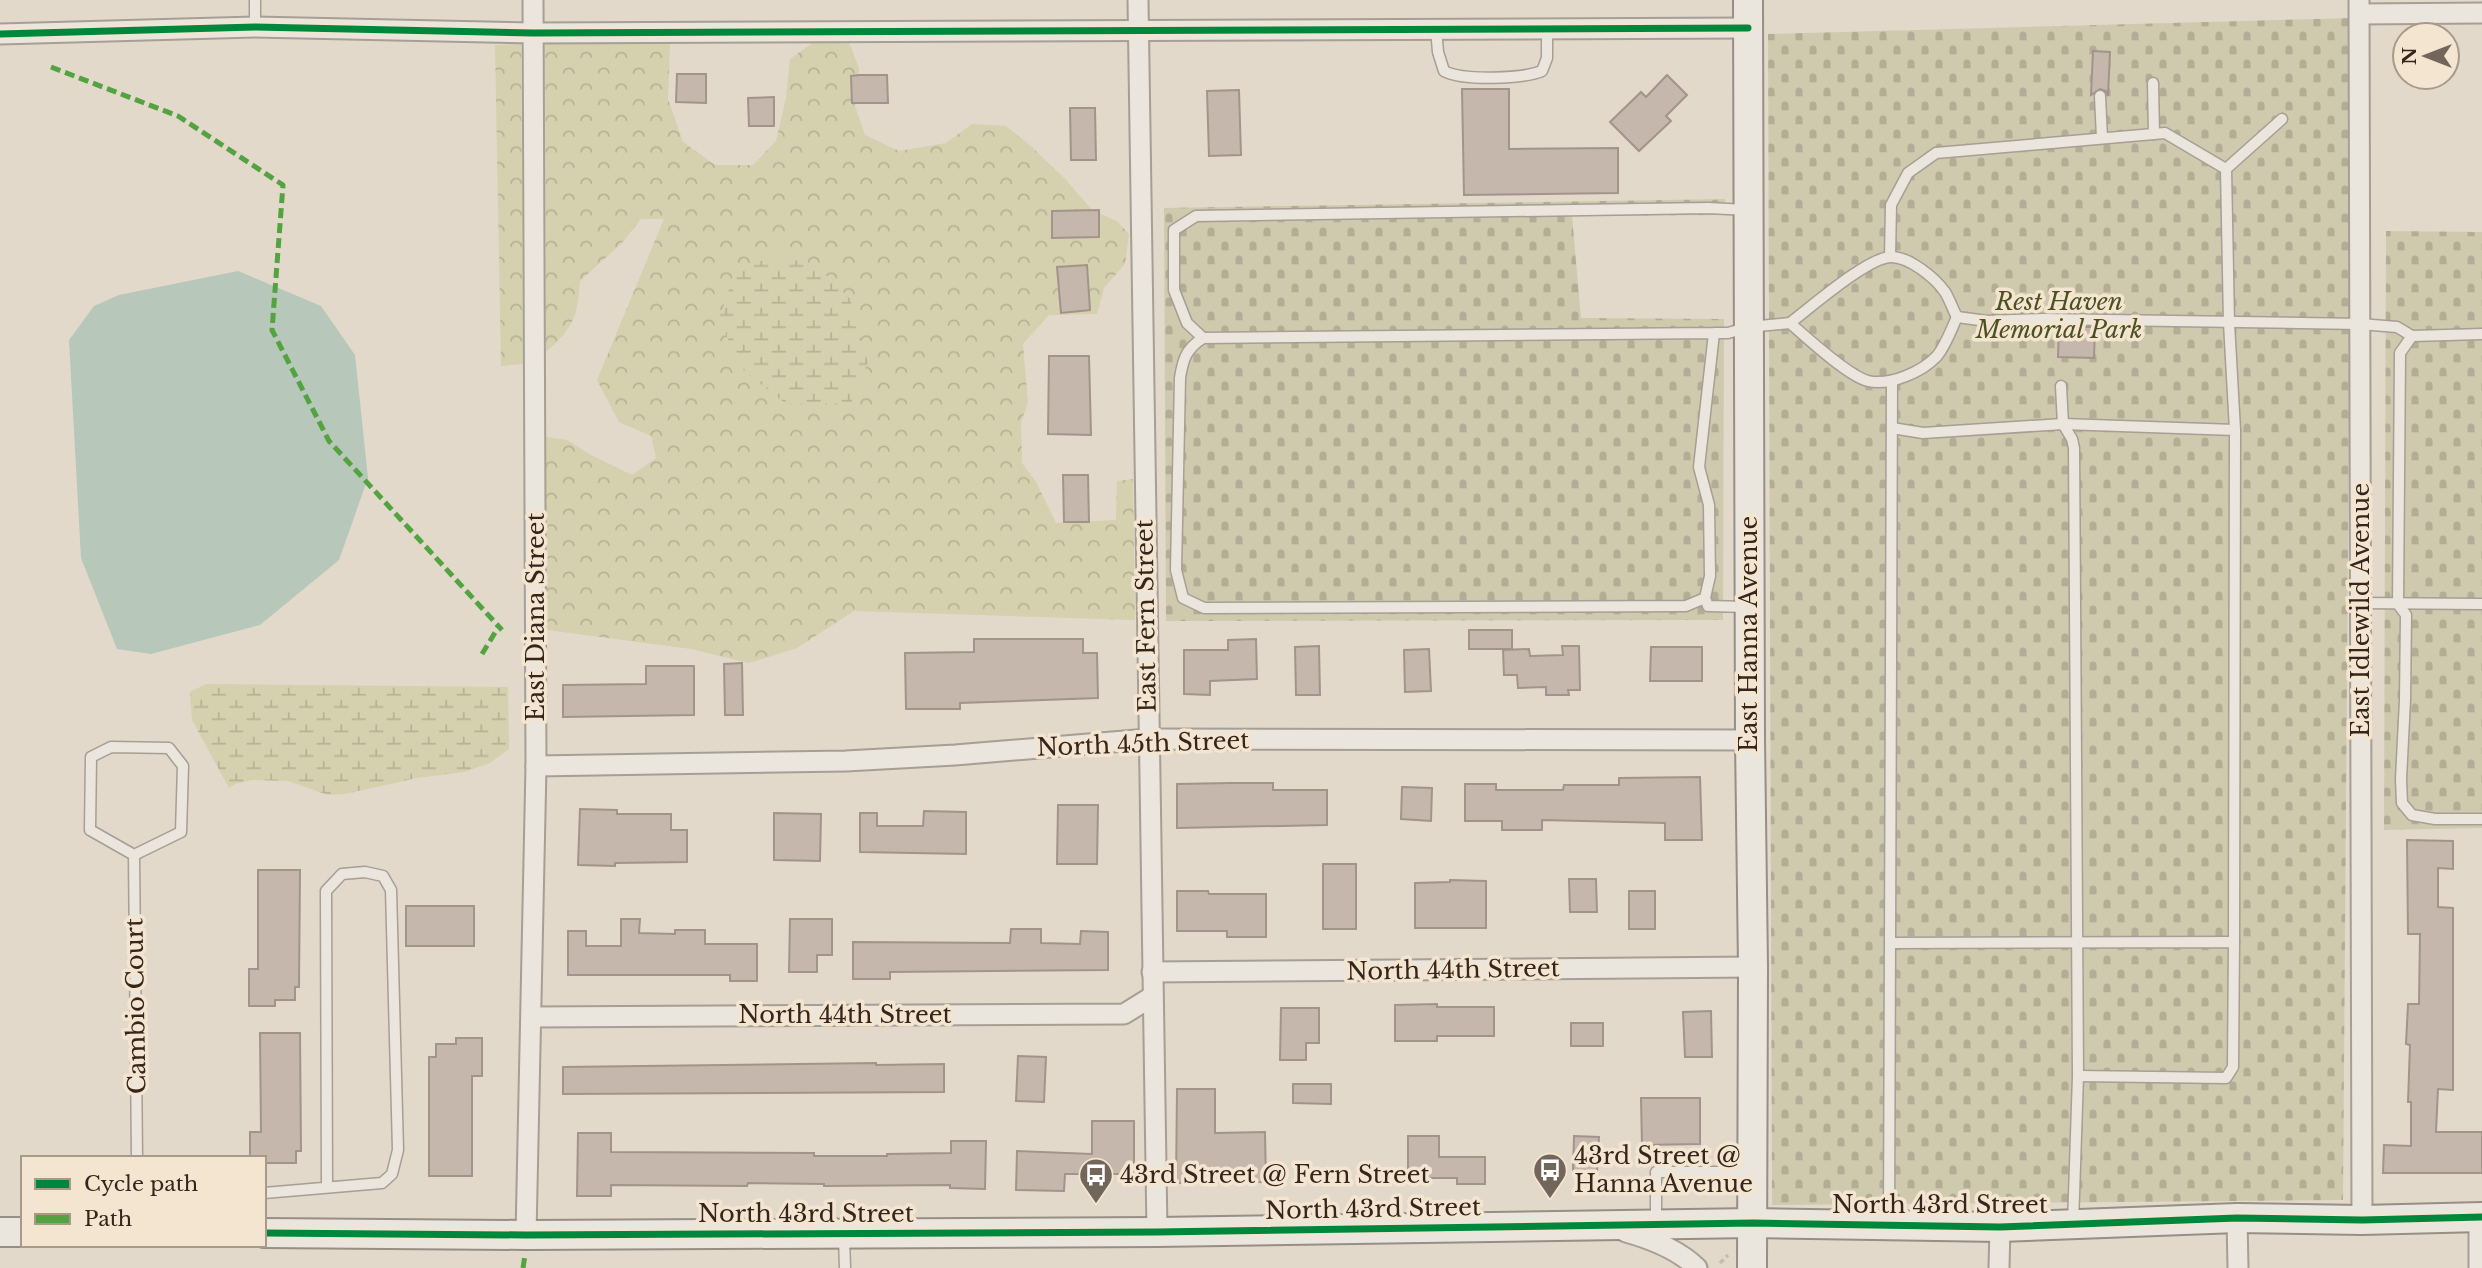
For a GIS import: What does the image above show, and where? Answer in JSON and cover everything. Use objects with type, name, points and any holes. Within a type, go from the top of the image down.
[{"type":"street","name":"East Diana Street","points":[[526,1235],[536,766],[533,0]]},
{"type":"street","name":"East Fern Street","points":[[1138,0],[1157,1232]]},
{"type":"street","name":"East Hanna Avenue","points":[[1748,0],[1752,1268]]},
{"type":"street","points":[[2360,7],[2482,13]]},
{"type":"street","name":"East Idlewild Avenue","points":[[2360,7],[2362,1220]]},
{"type":"street","points":[[0,34],[256,27],[533,33],[1748,28]]},
{"type":"street","name":"North 45th Street","points":[[536,766],[846,761],[1148,739],[1750,740]]},
{"type":"street","name":"North 44th Street","points":[[1152,972],[1753,967]]},
{"type":"street","name":"North 44th Street","points":[[532,1017],[1124,1014],[1153,996]]},
{"type":"street","points":[[2479,1268],[2481,1217]]},
{"type":"street","name":"North 43rd Street","points":[[266,1233],[526,1235],[1157,1232],[1753,1223],[2000,1227],[2237,1218],[2362,1220],[2481,1217]]},
{"type":"street","points":[[2237,1218],[2238,1268]]},
{"type":"street","points":[[1601,1225],[1649,1238],[1688,1258],[1697,1268]]},
{"type":"street","points":[[1999,1268],[2000,1227]]},
{"type":"street","points":[[0,1232],[21,1232]]},
{"type":"lane","points":[[255,0],[256,27]]},
{"type":"lane","points":[[1436,29],[1438,52],[1444,71],[1458,76],[1512,76],[1542,71],[1547,58],[1547,29]]},
{"type":"lane","points":[[2153,83],[2154,134]]},
{"type":"lane","points":[[2100,96],[2102,138]]},
{"type":"lane","points":[[2078,1076],[2226,1078],[2233,1067],[2235,429],[2229,323],[2226,169],[2282,118]]},
{"type":"lane","points":[[1890,257],[1891,205],[1908,173],[1936,153],[2165,133],[2226,169]]},
{"type":"lane","points":[[1203,338],[1187,323],[1174,290],[1174,230],[1196,216],[1748,209]]},
{"type":"lane","points":[[1705,598],[1686,606],[1205,608],[1183,598],[1176,570],[1180,378],[1184,356],[1191,345],[1203,338],[1728,333],[1749,327],[1790,323],[1865,267],[1890,257],[1909,262],[1928,276],[1945,292],[1957,317]]},
{"type":"lane","points":[[1957,317],[1987,321],[2043,319],[2360,324],[2397,327],[2412,335],[2482,334]]},
{"type":"lane","points":[[1790,323],[1842,366],[1867,381],[1892,381],[1917,370],[1936,357],[1957,317]]},
{"type":"lane","points":[[1713,333],[1699,467],[1709,505],[1710,576],[1705,598],[1708,606],[1749,607]]},
{"type":"lane","points":[[2412,335],[2400,353],[2398,604],[2406,615],[2402,803],[2412,815],[2435,819],[2482,820]]},
{"type":"lane","points":[[1889,1225],[1892,381]]},
{"type":"lane","points":[[2061,386],[2063,424],[2074,448],[2078,1076],[2073,1224]]},
{"type":"lane","points":[[1892,428],[1923,433],[2063,424],[2235,429]]},
{"type":"lane","points":[[2361,603],[2482,604]]},
{"type":"lane","points":[[111,747],[169,748],[183,766],[181,832],[134,855],[90,830],[91,757],[111,747]]},
{"type":"lane","name":"Cambio Court","points":[[134,855],[137,1156]]},
{"type":"lane","points":[[266,1193],[382,1183],[392,1174],[398,1150],[391,890],[383,876],[365,872],[342,874],[326,891],[327,1187]]},
{"type":"lane","points":[[1889,943],[2234,942]]},
{"type":"lane","points":[[1656,1225],[1656,1172],[1753,1172]]},
{"type":"lane","points":[[844,1233],[845,1268]]},
{"type":"green space","name":"Rest Haven Memorial Park","points":[[2352,18],[2343,1200],[1772,1205],[1768,34]]},
{"type":"green space","points":[[814,42],[849,42],[859,68],[855,106],[865,135],[899,151],[946,143],[972,124],[1006,126],[1066,180],[1093,211],[1117,221],[1129,234],[1125,264],[1104,288],[1097,314],[1049,315],[1023,344],[1028,403],[1021,422],[1022,463],[1036,482],[1056,523],[1116,520],[1117,481],[1133,479],[1135,620],[854,611],[797,648],[749,663],[691,649],[547,630],[546,437],[567,440],[632,475],[656,458],[651,436],[619,422],[597,380],[664,219],[641,219],[622,243],[580,281],[572,321],[563,336],[546,352],[545,44],[670,43],[668,99],[683,142],[715,165],[753,165],[776,141],[786,98],[790,59]]},
{"type":"green space","points":[[521,44],[523,364],[501,366],[495,45]]},
{"type":"green space","points":[[1725,199],[1724,215],[1572,216],[1581,318],[1724,319],[1723,620],[1166,621],[1164,208]]},
{"type":"green space","points":[[2386,231],[2482,232],[2482,828],[2384,830]]},
{"type":"green space","points":[[780,255],[819,268],[850,299],[868,362],[851,403],[786,404],[741,368],[719,319],[736,269]]},
{"type":"green space","points":[[206,684],[508,687],[509,749],[490,763],[464,772],[417,778],[345,794],[328,795],[288,781],[252,780],[229,788],[192,720],[190,692]]},
{"type":"shaded area","points":[[238,271],[321,306],[355,355],[368,478],[339,560],[260,625],[151,654],[117,649],[81,558],[69,340],[94,306],[119,295]]},
{"type":"building","points":[[2093,51],[2110,52],[2108,96],[2106,91],[2100,89],[2091,95]]},
{"type":"building","points":[[677,74],[706,74],[706,103],[676,102]]},
{"type":"building","points":[[887,75],[888,103],[852,103],[851,76]]},
{"type":"building","points":[[1667,75],[1687,95],[1666,116],[1671,121],[1639,151],[1610,122],[1641,92],[1646,97]]},
{"type":"building","points":[[1462,89],[1509,89],[1509,149],[1618,148],[1618,193],[1464,195]]},
{"type":"building","points":[[1239,90],[1241,155],[1209,156],[1207,91]]},
{"type":"building","points":[[774,97],[774,126],[749,126],[748,98]]},
{"type":"building","points":[[1070,108],[1095,108],[1096,160],[1071,160]]},
{"type":"building","points":[[1099,210],[1099,237],[1052,238],[1052,211]]},
{"type":"building","points":[[1087,265],[1090,310],[1061,313],[1057,267]]},
{"type":"building","points":[[2059,327],[2095,327],[2094,358],[2058,357]]},
{"type":"building","points":[[1049,356],[1089,356],[1091,435],[1048,434]]},
{"type":"building","points":[[1063,475],[1088,475],[1089,522],[1064,522]]},
{"type":"building","points":[[1469,630],[1512,630],[1512,649],[1469,649]]},
{"type":"building","points":[[974,639],[1083,639],[1083,653],[1097,653],[1098,698],[960,703],[960,709],[906,709],[905,653],[974,652]]},
{"type":"building","points":[[1256,639],[1257,679],[1210,681],[1210,695],[1184,694],[1184,650],[1228,650],[1228,640]]},
{"type":"building","points":[[1319,646],[1320,695],[1296,695],[1295,647]]},
{"type":"building","points":[[1562,646],[1579,646],[1580,690],[1568,690],[1569,695],[1546,695],[1546,687],[1518,688],[1517,675],[1504,675],[1503,650],[1529,649],[1530,656],[1563,655]]},
{"type":"building","points":[[1651,647],[1702,647],[1702,681],[1650,681]]},
{"type":"building","points":[[1429,649],[1431,691],[1405,692],[1404,650]]},
{"type":"building","points":[[742,663],[743,715],[725,715],[724,664]]},
{"type":"building","points":[[646,666],[694,666],[694,715],[563,717],[563,685],[646,684]]},
{"type":"building","points":[[1700,777],[1702,840],[1665,840],[1665,823],[1542,820],[1542,830],[1502,830],[1502,821],[1465,821],[1465,784],[1496,784],[1496,790],[1563,790],[1564,785],[1619,785],[1619,778]]},
{"type":"building","points":[[1273,783],[1273,790],[1327,790],[1327,825],[1177,828],[1177,784]]},
{"type":"building","points":[[1402,787],[1432,788],[1431,821],[1401,819]]},
{"type":"building","points":[[1058,805],[1098,805],[1097,864],[1057,864]]},
{"type":"building","points":[[580,809],[617,810],[617,814],[671,814],[671,830],[687,830],[687,862],[578,865]]},
{"type":"building","points":[[924,811],[966,812],[966,854],[860,852],[860,813],[877,813],[877,826],[923,826]]},
{"type":"building","points":[[774,813],[821,814],[820,861],[774,860]]},
{"type":"building","points":[[2407,840],[2453,841],[2453,869],[2438,868],[2438,907],[2453,908],[2453,1090],[2438,1089],[2436,1132],[2482,1132],[2482,1173],[2383,1173],[2384,1145],[2411,1146],[2411,1102],[2408,1102],[2410,1045],[2406,1044],[2408,1004],[2419,1004],[2420,934],[2408,934]]},
{"type":"building","points":[[1323,864],[1356,864],[1356,929],[1323,929]]},
{"type":"building","points":[[258,870],[300,870],[299,987],[295,987],[295,1000],[275,1000],[275,1006],[249,1006],[249,969],[258,969]]},
{"type":"building","points":[[1569,879],[1596,879],[1597,912],[1570,912]]},
{"type":"building","points":[[1486,881],[1486,928],[1415,928],[1415,883]]},
{"type":"building","points":[[1177,891],[1266,894],[1266,937],[1227,937],[1227,931],[1177,931]]},
{"type":"building","points":[[1629,891],[1655,891],[1655,929],[1629,929]]},
{"type":"building","points":[[406,906],[474,906],[474,946],[406,946]]},
{"type":"building","points":[[621,919],[640,919],[639,933],[675,934],[675,930],[705,930],[705,944],[757,944],[757,981],[730,981],[730,975],[568,975],[568,931],[586,931],[586,946],[621,946]]},
{"type":"building","points":[[790,919],[832,919],[832,955],[817,955],[817,972],[789,972]]},
{"type":"building","points":[[1011,929],[1041,929],[1041,943],[1080,944],[1081,931],[1108,932],[1108,970],[890,972],[890,979],[853,979],[853,942],[1010,943]]},
{"type":"building","points":[[1437,1004],[1437,1007],[1494,1007],[1494,1036],[1437,1036],[1437,1041],[1395,1041],[1395,1005]]},
{"type":"building","points":[[1281,1008],[1319,1008],[1319,1043],[1306,1043],[1306,1060],[1280,1060]]},
{"type":"building","points":[[1711,1011],[1712,1057],[1685,1057],[1683,1012]]},
{"type":"building","points":[[1571,1023],[1603,1023],[1603,1046],[1571,1046]]},
{"type":"building","points":[[260,1033],[300,1033],[301,1151],[296,1151],[296,1163],[266,1163],[266,1156],[250,1156],[250,1132],[261,1132]]},
{"type":"building","points":[[456,1038],[482,1038],[482,1076],[472,1076],[472,1176],[429,1176],[429,1057],[436,1057],[436,1044],[456,1044]]},
{"type":"building","points":[[1018,1056],[1046,1057],[1044,1102],[1016,1101]]},
{"type":"building","points":[[944,1064],[944,1092],[563,1094],[563,1067]]},
{"type":"building","points":[[1293,1084],[1331,1084],[1331,1104],[1293,1103]]},
{"type":"building","points":[[1177,1089],[1215,1089],[1215,1133],[1265,1132],[1266,1182],[1176,1183]]},
{"type":"building","points":[[1641,1098],[1700,1098],[1700,1144],[1642,1145]]},
{"type":"building","points":[[1092,1121],[1134,1121],[1134,1174],[1065,1174],[1064,1191],[1016,1190],[1017,1151],[1092,1154]]},
{"type":"building","points":[[578,1133],[611,1133],[611,1152],[814,1153],[814,1156],[951,1153],[951,1141],[986,1141],[985,1189],[950,1188],[950,1185],[611,1185],[611,1196],[577,1196]]},
{"type":"building","points":[[1408,1136],[1439,1136],[1439,1157],[1485,1157],[1485,1184],[1457,1184],[1457,1178],[1408,1178]]},
{"type":"building","points":[[1574,1136],[1599,1137],[1597,1172],[1573,1171]]},
{"type":"marked path","points":[[51,67],[178,116],[283,185],[272,330],[329,441],[502,630]]},
{"type":"marked path","points":[[482,654],[499,626]]},
{"type":"marked path","points":[[523,1268],[525,1255]]},
{"type":"cycle path","points":[[0,34],[255,27],[533,33],[1748,28]]},
{"type":"cycle path","points":[[266,1233],[526,1235],[1157,1232],[1753,1223],[2000,1227],[2237,1218],[2362,1220],[2482,1217]]},
{"type":"place","name":"43rd Street @ Hanna Avenue","points":[[1550,1200]]},
{"type":"place","name":"43rd Street @ Fern Street","points":[[1096,1205]]}]
